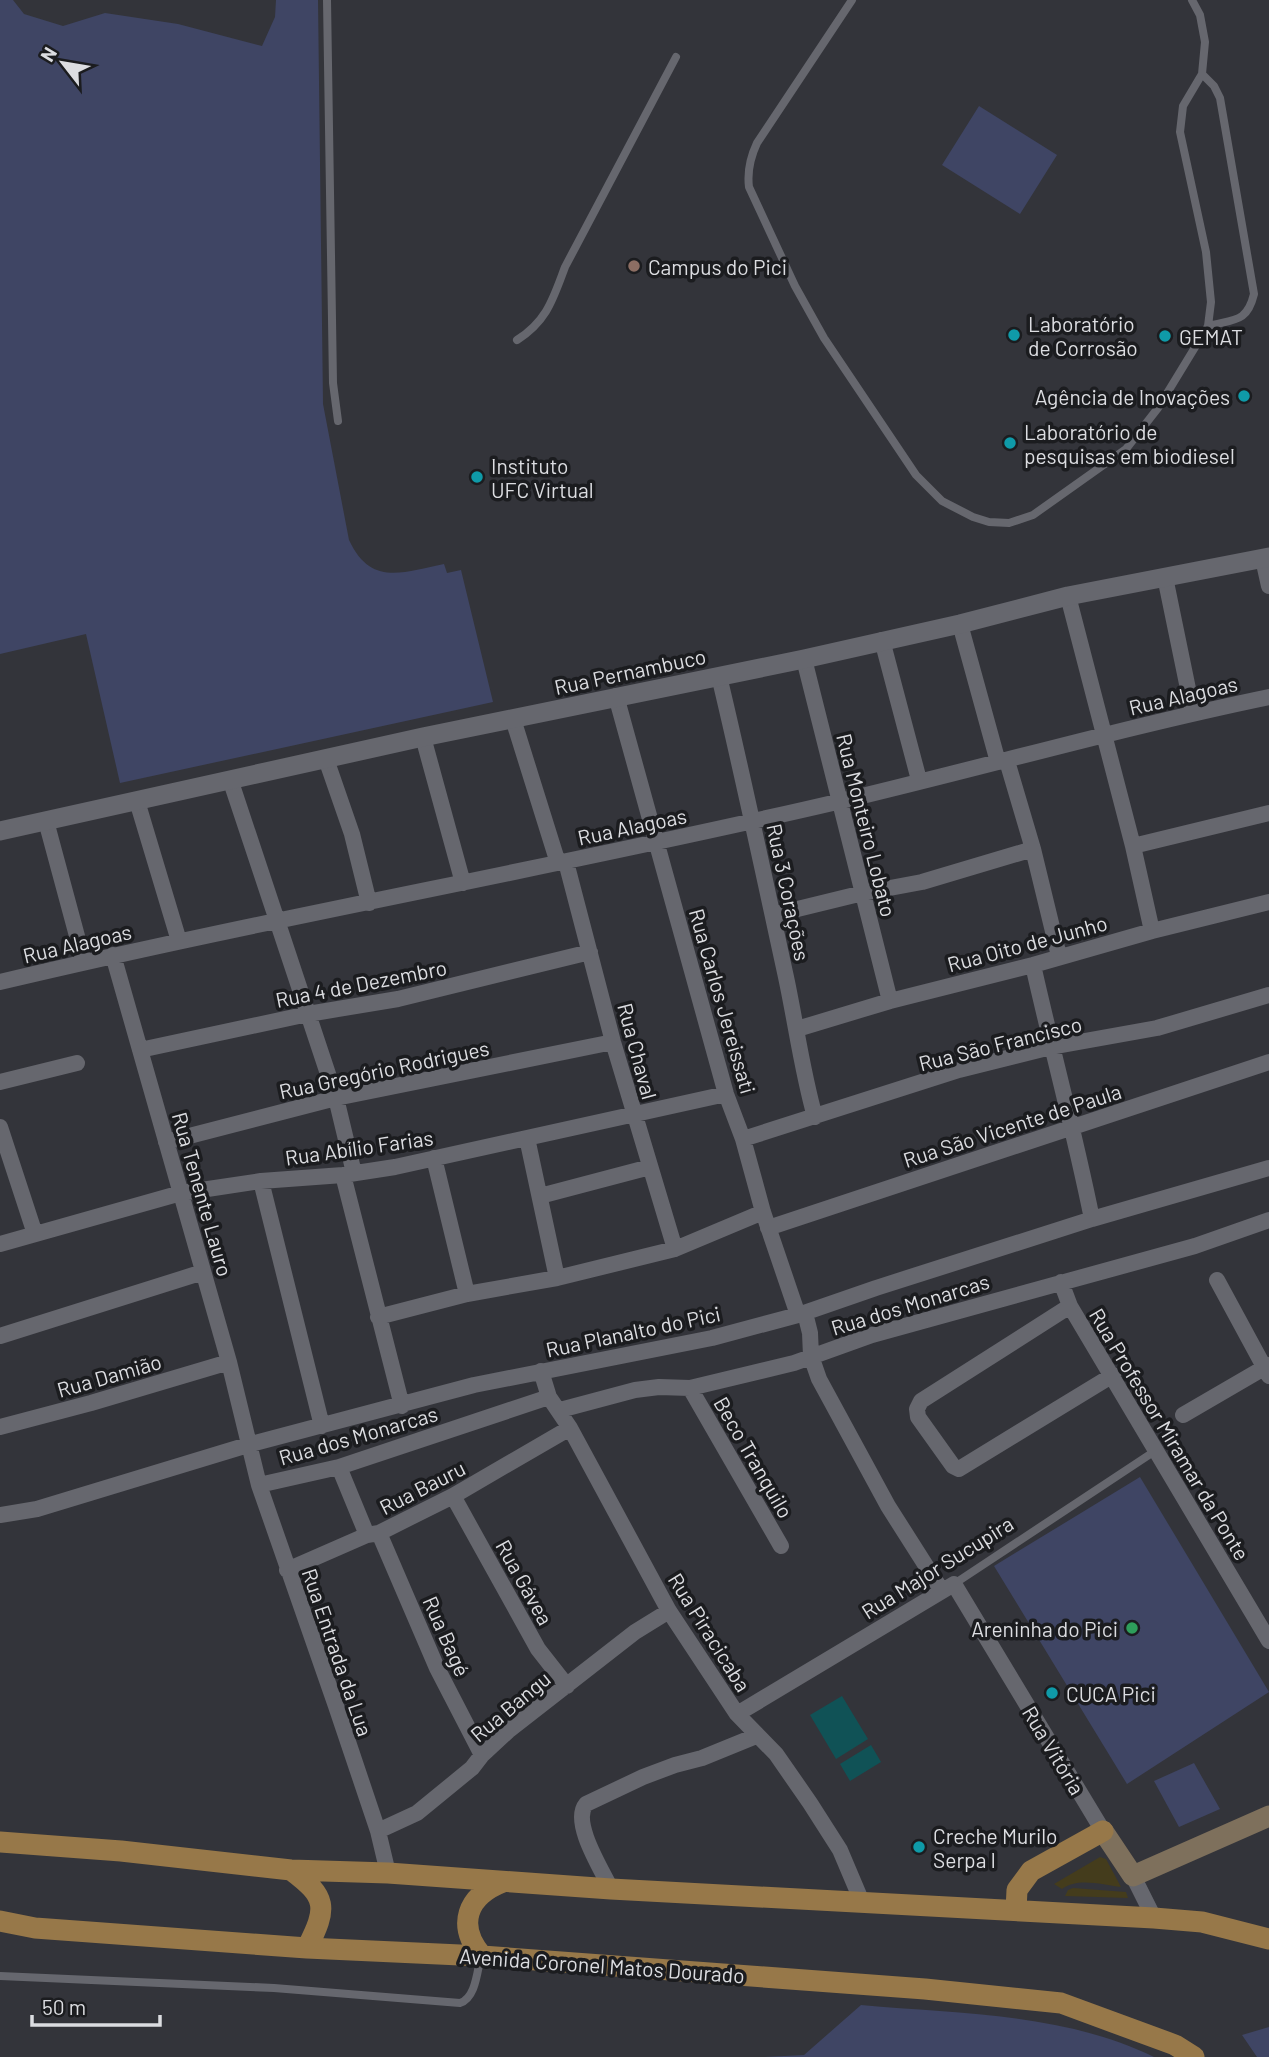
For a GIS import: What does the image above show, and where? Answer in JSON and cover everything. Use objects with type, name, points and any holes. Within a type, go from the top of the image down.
[{"type":"main road","points":[[1133,1876],[1269,1816]]},
{"type":"main road","name":"Rua Vitória","points":[[1103,1831],[1133,1876]]},
{"type":"main road","points":[[1016,1910],[1017,1890],[1031,1871],[1103,1831]]},
{"type":"main road","points":[[0,1842],[121,1851],[290,1870],[388,1873],[611,1889],[1154,1918],[1202,1922],[1269,1939]]},
{"type":"main road","points":[[290,1870],[312,1886],[318,1894],[321,1910],[307,1948]]},
{"type":"main road","points":[[482,1956],[472,1945],[468,1917],[474,1901],[486,1888],[503,1882]]},
{"type":"main road","name":"Avenida Coronel Matos Dourado","points":[[0,1921],[35,1928],[307,1948],[482,1956],[925,1989],[1061,2003],[1175,2045],[1194,2057]]},
{"type":"street","name":"Rua Pernambuco","points":[[0,831],[423,737],[804,659],[960,624],[1068,596],[1266,558]]},
{"type":"street","points":[[1266,558],[1269,586]]},
{"type":"street","points":[[1165,577],[1194,713]]},
{"type":"street","points":[[1068,596],[1133,846],[1152,931]]},
{"type":"street","points":[[960,624],[1033,849],[1059,956]]},
{"type":"street","points":[[882,640],[919,780]]},
{"type":"street","name":"Rua Monteiro Lobato","points":[[804,659],[890,1001]]},
{"type":"street","name":"Rua 3 Corações","points":[[719,676],[753,820],[797,1029],[806,1085],[815,1117]]},
{"type":"street","name":"Rua Carlos Jereissati","points":[[616,696],[726,1094],[743,1139],[765,1220],[802,1314]]},
{"type":"street","name":"Rua Alagoas","points":[[0,982],[179,941],[562,863],[839,801],[1269,697]]},
{"type":"street","name":"Rua Chaval","points":[[513,719],[590,952],[612,1042],[675,1249]]},
{"type":"street","points":[[423,737],[463,883]]},
{"type":"street","points":[[326,759],[352,834],[369,903]]},
{"type":"street","points":[[230,779],[336,1098],[378,1317],[402,1406]]},
{"type":"street","points":[[137,801],[179,941]]},
{"type":"street","points":[[1133,846],[1269,813]]},
{"type":"street","points":[[46,821],[84,962]]},
{"type":"street","points":[[773,915],[922,882],[1033,849]]},
{"type":"street","name":"Rua Oito de Junho","points":[[797,1029],[890,1001],[1269,902]]},
{"type":"street","name":"Rua 4 de Dezembro","points":[[140,1050],[307,1014],[398,999],[590,952]]},
{"type":"street","name":"Rua Tenente Lauro","points":[[113,956],[251,1444]]},
{"type":"street","points":[[1034,965],[1051,1048],[1073,1126],[1092,1219]]},
{"type":"street","name":"Rua São Francisco","points":[[743,1139],[958,1070],[1051,1048],[1157,1028],[1269,995]]},
{"type":"street","name":"Rua Gregório Rodrigues","points":[[166,1142],[336,1098],[612,1042]]},
{"type":"street","name":"Rua São Vicente de Paula","points":[[378,1317],[467,1294],[557,1278],[675,1249],[1073,1126],[1269,1062]]},
{"type":"street","points":[[0,1082],[77,1063]]},
{"type":"street","name":"Rua Abílio Farias","points":[[0,1244],[181,1193],[261,1181],[349,1174],[726,1094]]},
{"type":"street","points":[[0,1127],[35,1234]]},
{"type":"street","points":[[527,1138],[557,1278]]},
{"type":"street","points":[[434,1158],[467,1294]]},
{"type":"street","points":[[540,1196],[650,1167]]},
{"type":"street","name":"Rua Planalto do Pici","points":[[0,1515],[37,1509],[251,1444],[474,1385],[712,1338],[802,1314],[1092,1219],[1269,1168]]},
{"type":"street","points":[[261,1181],[322,1426]]},
{"type":"street","name":"Rua dos Monarcas","points":[[559,1410],[635,1390],[659,1387],[690,1388],[737,1378],[872,1335],[1195,1246],[1269,1220]]},
{"type":"street","points":[[0,1336],[203,1272]]},
{"type":"street","points":[[1183,1415],[1268,1369],[1217,1280]]},
{"type":"street","name":"Rua Professor Miramar da Ponte","points":[[1061,1282],[1070,1306],[1269,1641]]},
{"type":"street","points":[[1070,1306],[921,1401],[917,1409],[918,1417],[953,1466],[959,1469],[1113,1375]]},
{"type":"street","name":"Rua Vitória","points":[[802,1314],[810,1333],[811,1356],[819,1379],[888,1506],[948,1587],[1103,1831]]},
{"type":"street","name":"Rua Damião","points":[[0,1427],[229,1362]]},
{"type":"street","name":"Rua Piracicaba","points":[[541,1371],[549,1397],[570,1428],[669,1611],[737,1714],[776,1754],[826,1828],[862,1902]]},
{"type":"street","name":"Beco Tranquilo","points":[[690,1388],[781,1546]]},
{"type":"street","name":"Rua dos Monarcas","points":[[259,1485],[339,1467],[549,1397]]},
{"type":"street","name":"Rua Bauru","points":[[287,1570],[373,1534],[453,1496],[570,1428]]},
{"type":"street","name":"Rua Entrada da Lua","points":[[251,1444],[259,1485],[378,1831],[388,1873]]},
{"type":"street","name":"Rua Bagé","points":[[339,1467],[482,1755]]},
{"type":"street","name":"Rua Gávea","points":[[453,1496],[538,1649],[567,1686]]},
{"type":"street","name":"Rua Major Sucupira","points":[[737,1714],[948,1587]]},
{"type":"street","name":"Rua Bangu","points":[[378,1831],[417,1813],[472,1768],[482,1755],[567,1686],[635,1632],[669,1611]]},
{"type":"street","points":[[611,1889],[582,1828],[581,1813],[586,1804],[643,1777],[702,1758],[756,1736]]},
{"type":"street","name":"Rua Vitória","points":[[1133,1876],[1154,1918]]},
{"type":"lane","points":[[327,0],[333,383],[338,421]]},
{"type":"lane","points":[[852,0],[757,143],[749,166],[749,187],[795,286],[824,338],[908,464],[942,500],[973,517],[989,522],[1009,523],[1033,515],[1126,449],[1158,408],[1208,326],[1211,302],[1206,252],[1180,132],[1183,106],[1202,74],[1205,42],[1200,15],[1192,0]]},
{"type":"lane","points":[[517,340],[533,330],[552,303],[565,267],[676,57]]},
{"type":"lane","points":[[1202,74],[1214,86],[1220,99],[1254,294],[1251,307],[1244,317],[1208,326]]},
{"type":"lane","name":"Rua Major Sucupira","points":[[948,1587],[1155,1451]]},
{"type":"lane","points":[[0,1976],[274,1988],[460,2003],[466,2001],[471,1993],[482,1956]]},
{"type":"shaded area","points":[[0,0],[13,0],[24,14],[63,26],[105,13],[178,24],[262,46],[275,17],[276,0],[318,0],[323,404],[349,540],[367,565],[389,573],[444,564],[447,573],[461,570],[493,702],[120,783],[86,634],[0,654]]},
{"type":"shaded area","points":[[979,106],[1057,155],[1020,214],[942,165]]},
{"type":"shaded area","name":"Areninha do Pici","points":[[1140,1477],[1269,1692],[1127,1784],[994,1566]]},
{"type":"shaded area","points":[[842,1696],[868,1739],[836,1759],[810,1715]]},
{"type":"shaded area","points":[[871,1745],[881,1762],[850,1781],[840,1764]]},
{"type":"shaded area","points":[[1194,1763],[1220,1809],[1179,1827],[1154,1781]]},
{"type":"shaded area","points":[[861,2005],[973,2014],[1048,2024],[1120,2043],[1154,2057],[764,2057],[804,2055]]},
{"type":"shaded area","points":[[1269,2027],[1269,2057],[1257,2057],[1242,2035]]},
{"type":"sand","points":[[1100,1857],[1106,1859],[1121,1887],[1075,1883],[1062,1889],[1054,1884]]},
{"type":"sand","points":[[1073,1888],[1126,1892],[1128,1898],[1065,1896],[1068,1890]]},
{"type":"place","name":"Campus do Pici","points":[[634,266]]},
{"type":"place","name":"Laboratório de Corrosão","points":[[1014,335]]},
{"type":"place","name":"GEMAT","points":[[1165,336]]},
{"type":"place","name":"Agência de Inovações","points":[[1244,396]]},
{"type":"place","name":"Laboratório de pesquisas em biodiesel","points":[[1010,443]]},
{"type":"place","name":"Instituto UFC Virtual","points":[[477,477]]},
{"type":"place","name":"Areninha do Pici","points":[[1132,1628]]},
{"type":"place","name":"CUCA Pici","points":[[1052,1693]]},
{"type":"place","name":"Creche Murilo Serpa I","points":[[919,1847]]}]
